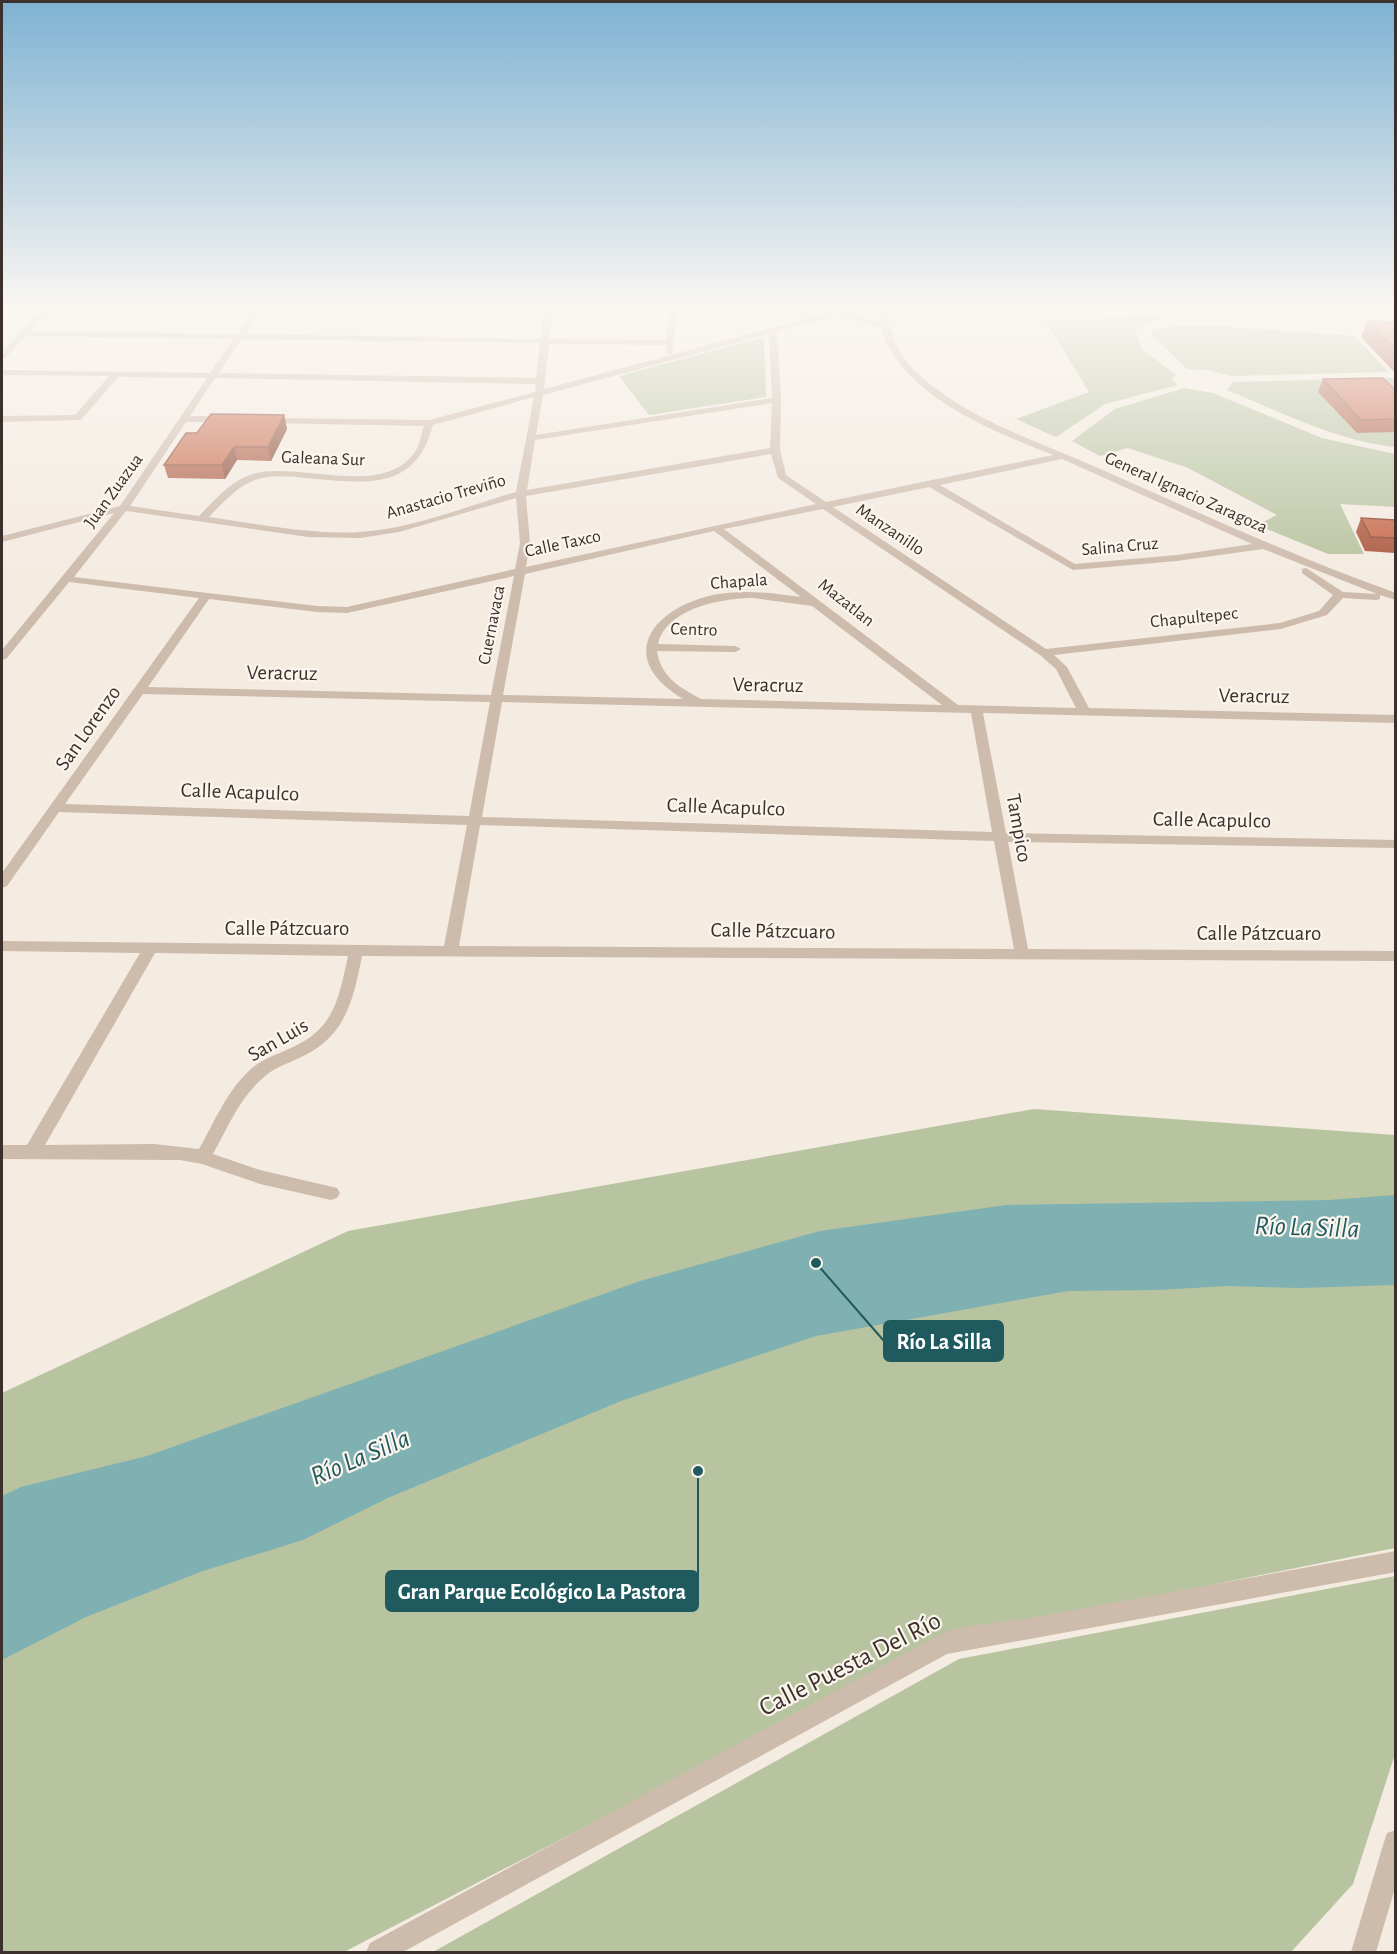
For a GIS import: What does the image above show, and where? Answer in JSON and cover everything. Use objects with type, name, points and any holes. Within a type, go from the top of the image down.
[{"type":"street","points":[[2,419],[78,418],[97,396]]},
{"type":"street","name":"Juan Zuazua","points":[[2,657],[124,508],[198,396]]},
{"type":"street","points":[[254,420],[429,423],[527,396]]},
{"type":"street","name":"Cuernavaca","points":[[451,950],[521,570],[526,529],[521,494],[539,396]]},
{"type":"street","name":"Manzanillo","points":[[777,396],[775,450],[781,476],[786,482],[1044,653],[1061,667],[1084,711]]},
{"type":"street","name":"General Ignacio Zaragoza","points":[[945,396],[1000,428],[1264,546],[1345,580],[1395,597]]},
{"type":"street","points":[[532,438],[777,400]]},
{"type":"street","points":[[184,419],[231,420]]},
{"type":"street","name":"Galeana Sur","points":[[202,518],[240,484],[254,476],[275,474],[361,478],[396,470],[417,456],[429,423]]},
{"type":"street","name":"Anastacio Treviño","points":[[124,508],[308,534],[360,536],[405,528],[521,494],[775,450]]},
{"type":"street","name":"Calle Taxco","points":[[67,579],[317,609],[347,610],[716,528],[1063,456]]},
{"type":"street","name":"Salina Cruz","points":[[930,483],[1064,563],[1078,568],[1264,546]]},
{"type":"street","points":[[2,539],[124,508]]},
{"type":"street","name":"Mazatlan","points":[[716,528],[954,708]]},
{"type":"street","points":[[1287,556],[1340,595],[1395,597]]},
{"type":"street","name":"San Lorenzo","points":[[2,883],[207,595]]},
{"type":"street","name":"Chapala","points":[[653,647],[657,634],[667,620],[690,606],[716,598],[767,595],[817,603]]},
{"type":"street","name":"Chapultepec","points":[[1044,653],[1281,626],[1323,613],[1340,595]]},
{"type":"street","points":[[653,647],[652,662],[661,676],[696,702]]},
{"type":"street","name":"Centro","points":[[653,647],[735,649]]},
{"type":"street","name":"Veracruz","points":[[139,690],[1395,719]]},
{"type":"street","name":"Tampico","points":[[976,709],[1022,955]]},
{"type":"street","name":"Calle Acapulco","points":[[56,807],[999,837],[1395,844]]},
{"type":"street","name":"Calle Pátzcuaro","points":[[2,946],[356,951],[1395,956]]},
{"type":"street","points":[[32,1152],[150,949]]},
{"type":"street","name":"San Luis","points":[[203,1157],[242,1090],[258,1072],[326,1036],[337,1022],[344,1007],[356,951]]},
{"type":"street","points":[[2,1152],[154,1151],[203,1157],[260,1177],[331,1193]]},
{"type":"street","name":"Calle Puesta Del Río","points":[[379,1953],[943,1644],[963,1638],[1025,1630],[1395,1561]]},
{"type":"street","points":[[1363,1953],[1395,1842]]},
{"type":"green space","points":[[635,396],[766,396],[766,397],[649,415]]},
{"type":"green space","points":[[1078,396],[1135,396],[1105,404],[1056,437],[1016,419]]},
{"type":"green space","points":[[1157,396],[1221,396],[1322,438],[1395,454],[1395,507],[1340,504],[1364,554],[1328,554],[1257,525],[1277,515],[1188,468],[1128,448],[1100,456],[1072,441],[1115,409]]},
{"type":"green space","points":[[1242,396],[1395,396],[1395,447],[1351,439]]},
{"type":"green space","points":[[1034,1109],[1395,1135],[1395,1548],[949,1638],[344,1952],[2,1952],[2,1393],[348,1231]]},
{"type":"green space","points":[[1395,1576],[1395,1754],[1353,1884],[1291,1952],[433,1952],[959,1659]]},
{"type":"water","points":[[1395,1195],[1395,1285],[1300,1288],[1227,1286],[1159,1290],[1068,1291],[816,1336],[621,1401],[390,1497],[303,1540],[200,1572],[86,1617],[2,1660],[2,1496],[21,1487],[147,1456],[640,1281],[820,1231],[1006,1205],[1329,1200]]},
{"type":"building","points":[[1339,396],[1395,396],[1395,419],[1361,420]]},
{"type":"building","points":[[211,414],[284,415],[268,447],[234,447],[222,465],[164,465],[186,433],[197,433]]},
{"type":"building","points":[[1361,518],[1395,520],[1395,538],[1371,537]]},
{"type":"place","name":"Río La Silla","points":[[816,1263]]},
{"type":"place","name":"Gran Parque Ecológico La Pastora","points":[[698,1471]]}]
